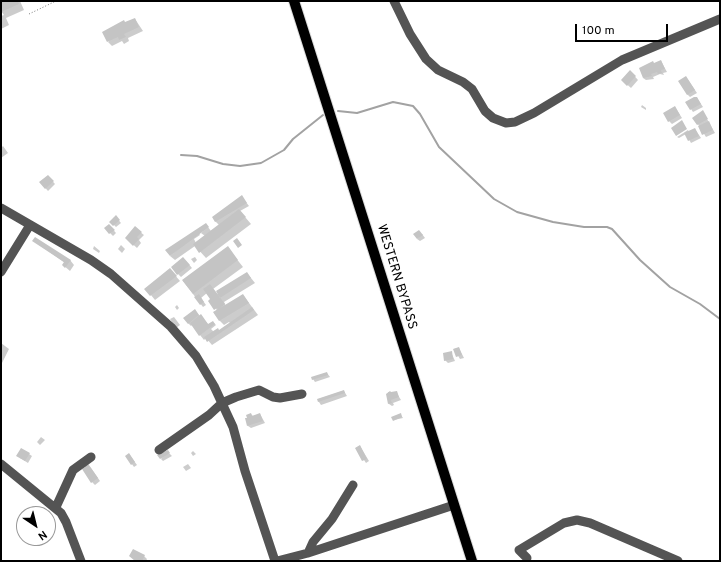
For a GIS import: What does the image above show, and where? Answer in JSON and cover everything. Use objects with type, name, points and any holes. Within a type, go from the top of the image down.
[{"type":"main road","name":"WESTERN BYPASS","points":[[294,1],[472,561]]},
{"type":"street","points":[[394,1],[410,34],[426,59],[438,70],[464,82],[472,88],[485,111],[493,118],[506,123],[515,122],[534,112],[622,60],[720,19]]},
{"type":"street","points":[[1,208],[92,260],[111,274],[171,327],[196,356],[222,403],[237,437],[245,471],[276,561],[308,553],[454,505]]},
{"type":"street","points":[[1,272],[30,225]]},
{"type":"street","points":[[159,450],[209,415],[222,403],[247,393],[259,390],[273,397],[280,398],[302,394]]},
{"type":"street","points":[[81,561],[66,522],[56,507],[73,470],[91,457]]},
{"type":"street","points":[[1,464],[55,506]]},
{"type":"street","points":[[308,553],[313,542],[332,520],[353,485]]},
{"type":"street","points":[[526,560],[519,550],[564,523],[577,520],[590,523],[678,561]]},
{"type":"path","points":[[29,14],[56,1]]},
{"type":"building","points":[[1,1],[18,1],[19,4],[1,12]]},
{"type":"building","points":[[135,18],[139,27],[124,34],[126,37],[119,40],[118,37],[107,42],[102,32],[124,20],[125,22]]},
{"type":"building","points":[[661,60],[665,69],[661,70],[662,73],[658,74],[657,72],[651,74],[652,76],[643,78],[639,68],[653,61],[654,63]]},
{"type":"building","points":[[630,70],[636,76],[627,86],[621,80]]},
{"type":"building","points":[[686,76],[695,90],[687,95],[678,81]]},
{"type":"building","points":[[697,97],[701,104],[690,110],[685,102]]},
{"type":"building","points":[[675,106],[680,115],[668,122],[663,113]]},
{"type":"building","points":[[703,110],[708,119],[697,125],[692,118]]},
{"type":"building","points":[[682,120],[687,129],[676,136],[671,128]]},
{"type":"building","points":[[709,121],[713,130],[702,135],[698,126]]},
{"type":"building","points":[[695,128],[699,136],[688,141],[684,133]]},
{"type":"building","points":[[48,175],[54,181],[45,189],[39,182]]},
{"type":"building","points":[[242,195],[247,203],[215,222],[212,217]]},
{"type":"building","points":[[239,209],[246,217],[199,253],[193,244]]},
{"type":"building","points":[[116,215],[120,220],[113,226],[109,222]]},
{"type":"building","points":[[206,223],[209,227],[170,256],[165,250]]},
{"type":"building","points":[[109,224],[115,230],[109,234],[104,228]]},
{"type":"building","points":[[135,226],[142,232],[137,237],[139,239],[133,246],[125,238]]},
{"type":"building","points":[[419,230],[423,235],[417,239],[413,234]]},
{"type":"building","points":[[35,237],[71,260],[65,268],[62,265],[64,262],[32,241]]},
{"type":"building","points":[[237,238],[242,245],[238,248],[233,241]]},
{"type":"building","points":[[228,246],[238,260],[193,294],[182,280]]},
{"type":"building","points":[[183,257],[190,265],[177,275],[171,267]]},
{"type":"building","points":[[170,268],[177,276],[150,296],[144,289]]},
{"type":"building","points":[[247,272],[251,278],[220,298],[216,291]]},
{"type":"building","points":[[210,284],[225,304],[220,308],[243,294],[249,303],[219,321],[213,312],[218,309],[217,308],[214,310],[208,301],[210,299],[203,289]]},
{"type":"building","points":[[199,294],[204,302],[200,305],[194,297]]},
{"type":"building","points":[[252,307],[254,310],[207,342],[204,337],[218,328],[219,330]]},
{"type":"building","points":[[195,309],[199,315],[188,324],[183,318]]},
{"type":"building","points":[[201,314],[208,324],[213,321],[215,324],[199,336],[190,323]]},
{"type":"building","points":[[459,347],[462,355],[456,357],[453,349]]},
{"type":"building","points":[[452,351],[453,359],[444,361],[443,353]]},
{"type":"building","points":[[327,372],[328,375],[312,380],[311,377]]},
{"type":"building","points":[[344,390],[345,393],[318,402],[317,399]]},
{"type":"building","points":[[390,391],[397,391],[399,397],[391,400],[392,403],[388,404],[386,394]]},
{"type":"building","points":[[251,413],[252,416],[260,413],[263,421],[247,426],[245,418],[247,418],[246,415]]},
{"type":"building","points":[[401,413],[402,417],[393,421],[391,417]]},
{"type":"building","points":[[360,445],[367,459],[362,461],[355,448]]},
{"type":"building","points":[[21,448],[30,453],[25,461],[16,456]]},
{"type":"building","points":[[168,450],[170,453],[160,459],[157,455]]},
{"type":"building","points":[[129,453],[135,462],[131,465],[125,456]]},
{"type":"building","points":[[86,461],[98,478],[91,483],[82,469],[85,467],[83,464]]},
{"type":"building","points":[[133,549],[145,555],[142,561],[135,561],[129,556]]},
{"type":"waterway","points":[[338,111],[357,113],[393,102],[413,106],[420,114],[439,147],[494,199],[517,212],[553,222],[584,227],[607,227],[612,229],[640,260],[670,287],[700,304],[720,319]]},
{"type":"waterway","points":[[181,155],[197,156],[223,164],[240,166],[261,163],[284,150],[293,139],[323,115]]}]
